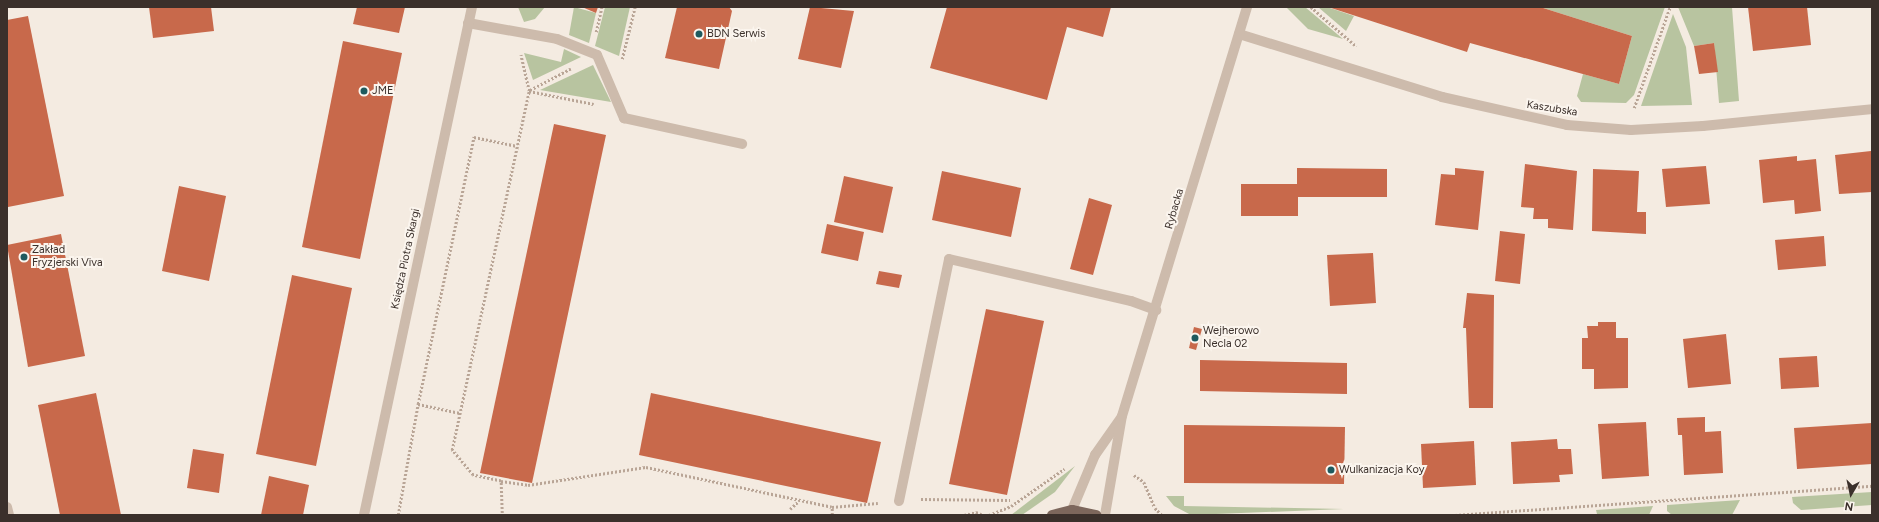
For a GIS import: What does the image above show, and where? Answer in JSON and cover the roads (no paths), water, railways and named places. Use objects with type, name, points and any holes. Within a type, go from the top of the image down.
[{"type":"main road","points":[[1052,515],[1072,510],[1096,515]]},
{"type":"street","name":"Księdza Piotra Skargi","points":[[364,515],[472,7]]},
{"type":"street","name":"Rybacka","points":[[1105,515],[1122,416],[1156,310],[1247,7]]},
{"type":"street","points":[[468,23],[516,33],[557,39],[597,55],[624,118],[742,144]]},
{"type":"street","name":"Kaszubska","points":[[1239,34],[1442,97],[1567,125],[1631,130],[1703,126],[1872,109]]},
{"type":"street","points":[[899,501],[949,259],[1131,301],[1156,310]]},
{"type":"street","name":"Rybacka","points":[[1072,510],[1095,455],[1122,416]]},
{"type":"street","points":[[7,507],[9,515]]},
{"type":"place","name":"BDN Serwis","points":[[699,34]]},
{"type":"place","name":"JME","points":[[364,91]]},
{"type":"place","name":"Zakład Fryzjerski Viva","points":[[24,257]]},
{"type":"place","name":"Wejherowo Necla 02","points":[[1195,338]]},
{"type":"place","name":"Wulkanizacja Koy","points":[[1331,470]]}]
